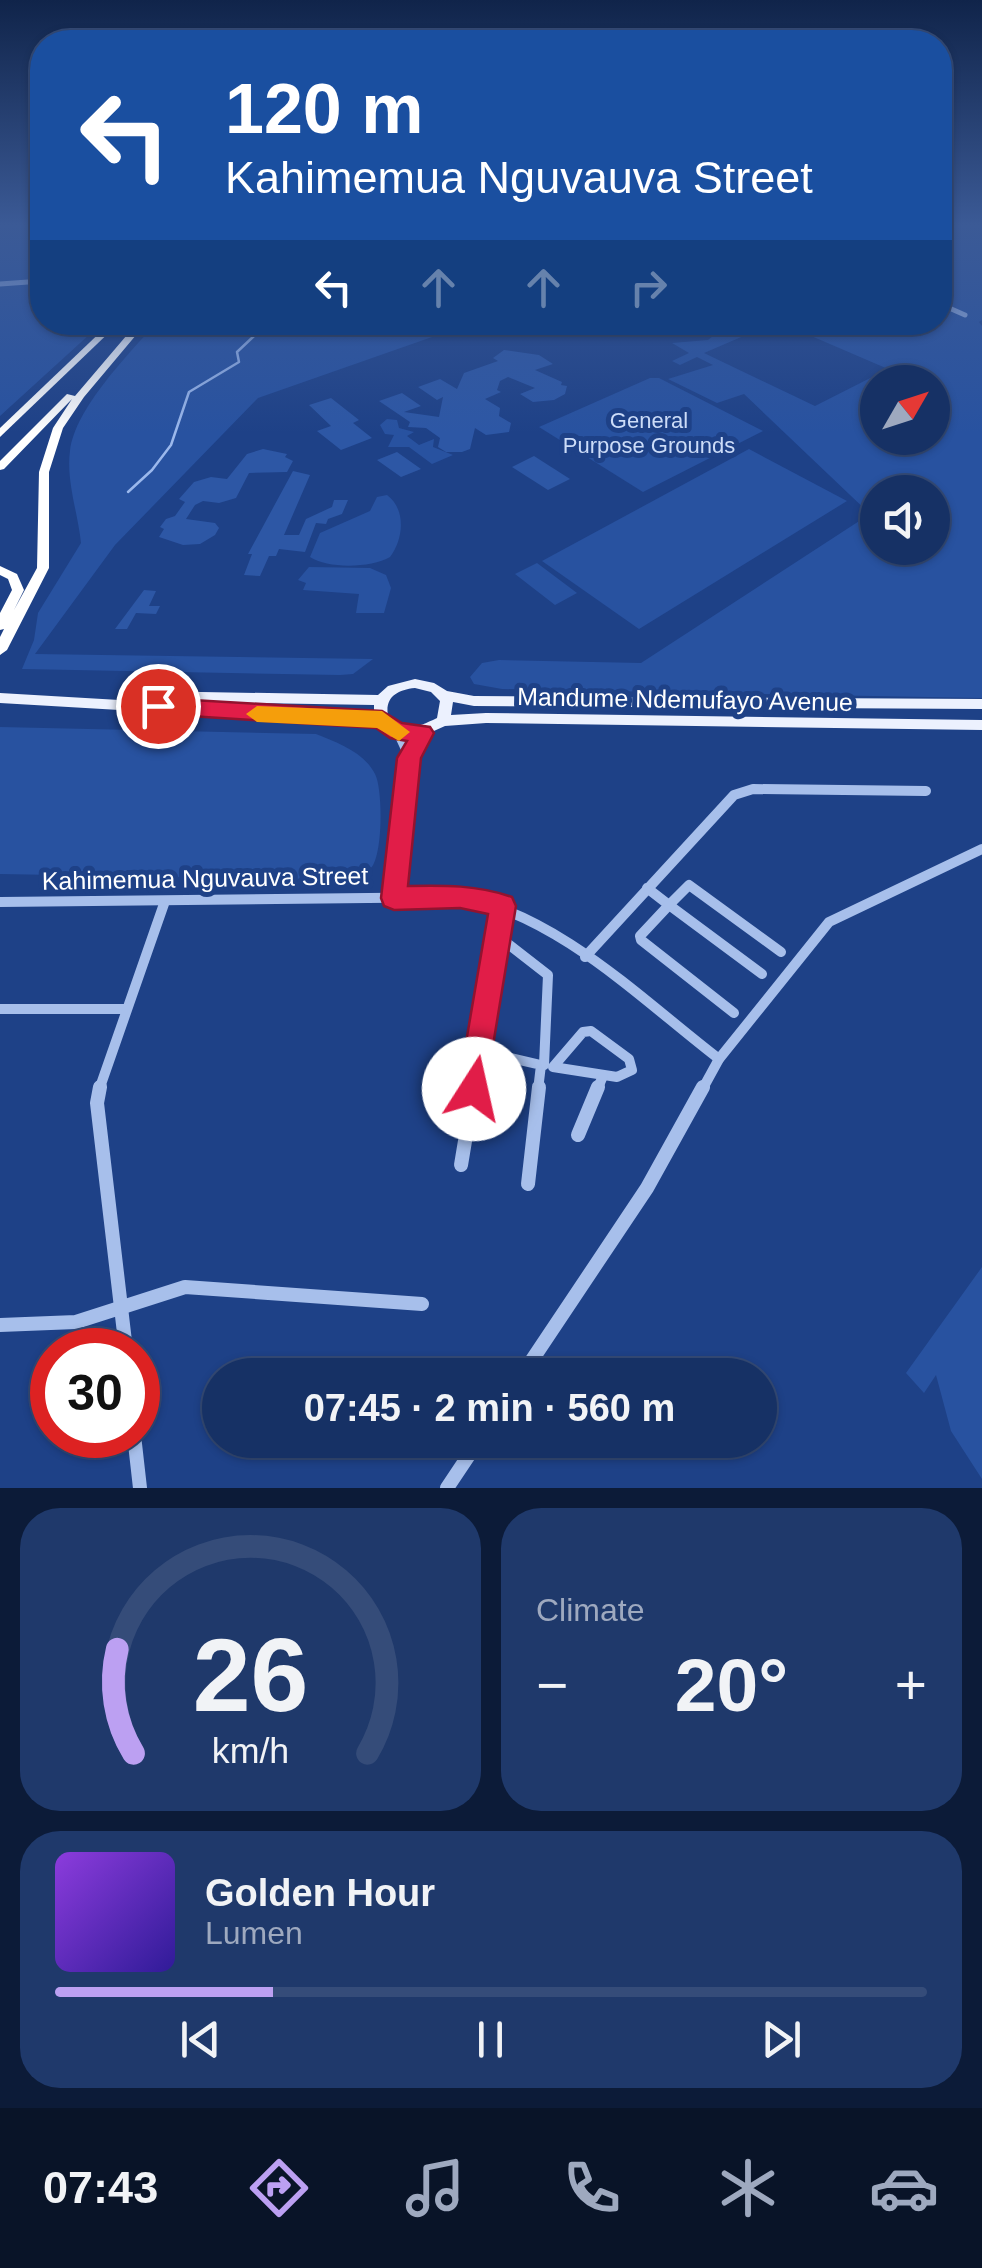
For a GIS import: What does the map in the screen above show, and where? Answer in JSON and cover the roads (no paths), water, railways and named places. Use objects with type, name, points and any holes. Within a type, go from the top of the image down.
[{"type":"highway","points":[[0,430],[51,388],[103,335]]},
{"type":"highway","points":[[0,467],[130,335]]},
{"type":"highway","points":[[0,650],[43,568],[44,472],[55,435],[75,401],[132,335]]},
{"type":"highway","points":[[0,570],[13,578],[18,590],[0,626]]},
{"type":"main road","name":"Mandume Ndemufayo Avenue","points":[[386,718],[400,686],[428,685],[445,708],[486,718],[982,726]]},
{"type":"main road","name":"Mandume Ndemufayo Avenue","points":[[0,690],[386,718],[422,733],[445,708],[474,702],[982,704]]},
{"type":"main road","name":"Mandume Ndemufayo Avenue","points":[[0,698],[386,718]]},
{"type":"street","points":[[952,310],[965,316]]},
{"type":"street","points":[[386,718],[409,758]]},
{"type":"street","points":[[394,898],[409,758],[422,733]]},
{"type":"street","points":[[585,957],[720,807],[743,790],[926,790]]},
{"type":"street","points":[[533,1358],[647,1188],[719,1059],[829,922],[982,849]]},
{"type":"street","points":[[734,1013],[640,936],[689,885],[781,952]]},
{"type":"street","points":[[647,888],[762,974]]},
{"type":"street","name":"Kahimemua Nguvauva Street","points":[[0,902],[460,897],[503,906],[547,927],[719,1059]]},
{"type":"street","points":[[123,1328],[97,1103],[124,1010],[165,901]]},
{"type":"street","points":[[461,1165],[503,906]]},
{"type":"street","points":[[498,936],[548,975],[547,1066],[528,1184]]},
{"type":"street","points":[[0,1008],[124,1010]]},
{"type":"street","points":[[480,1051],[547,1066],[603,1076],[626,1075],[633,1065],[591,1031],[584,1032],[547,1066]]},
{"type":"street","points":[[578,1134],[603,1076]]},
{"type":"street","points":[[0,1325],[49,1326],[121,1308],[185,1286],[422,1304]]},
{"type":"street","points":[[137,1458],[140,1488]]},
{"type":"street","points":[[446,1488],[467,1458]]},
{"type":"waterway","points":[[128,492],[171,445],[189,392],[239,362],[237,352],[254,335]]},
{"type":"park label","name":"General Purpose Grounds","points":[[649,432]]}]
